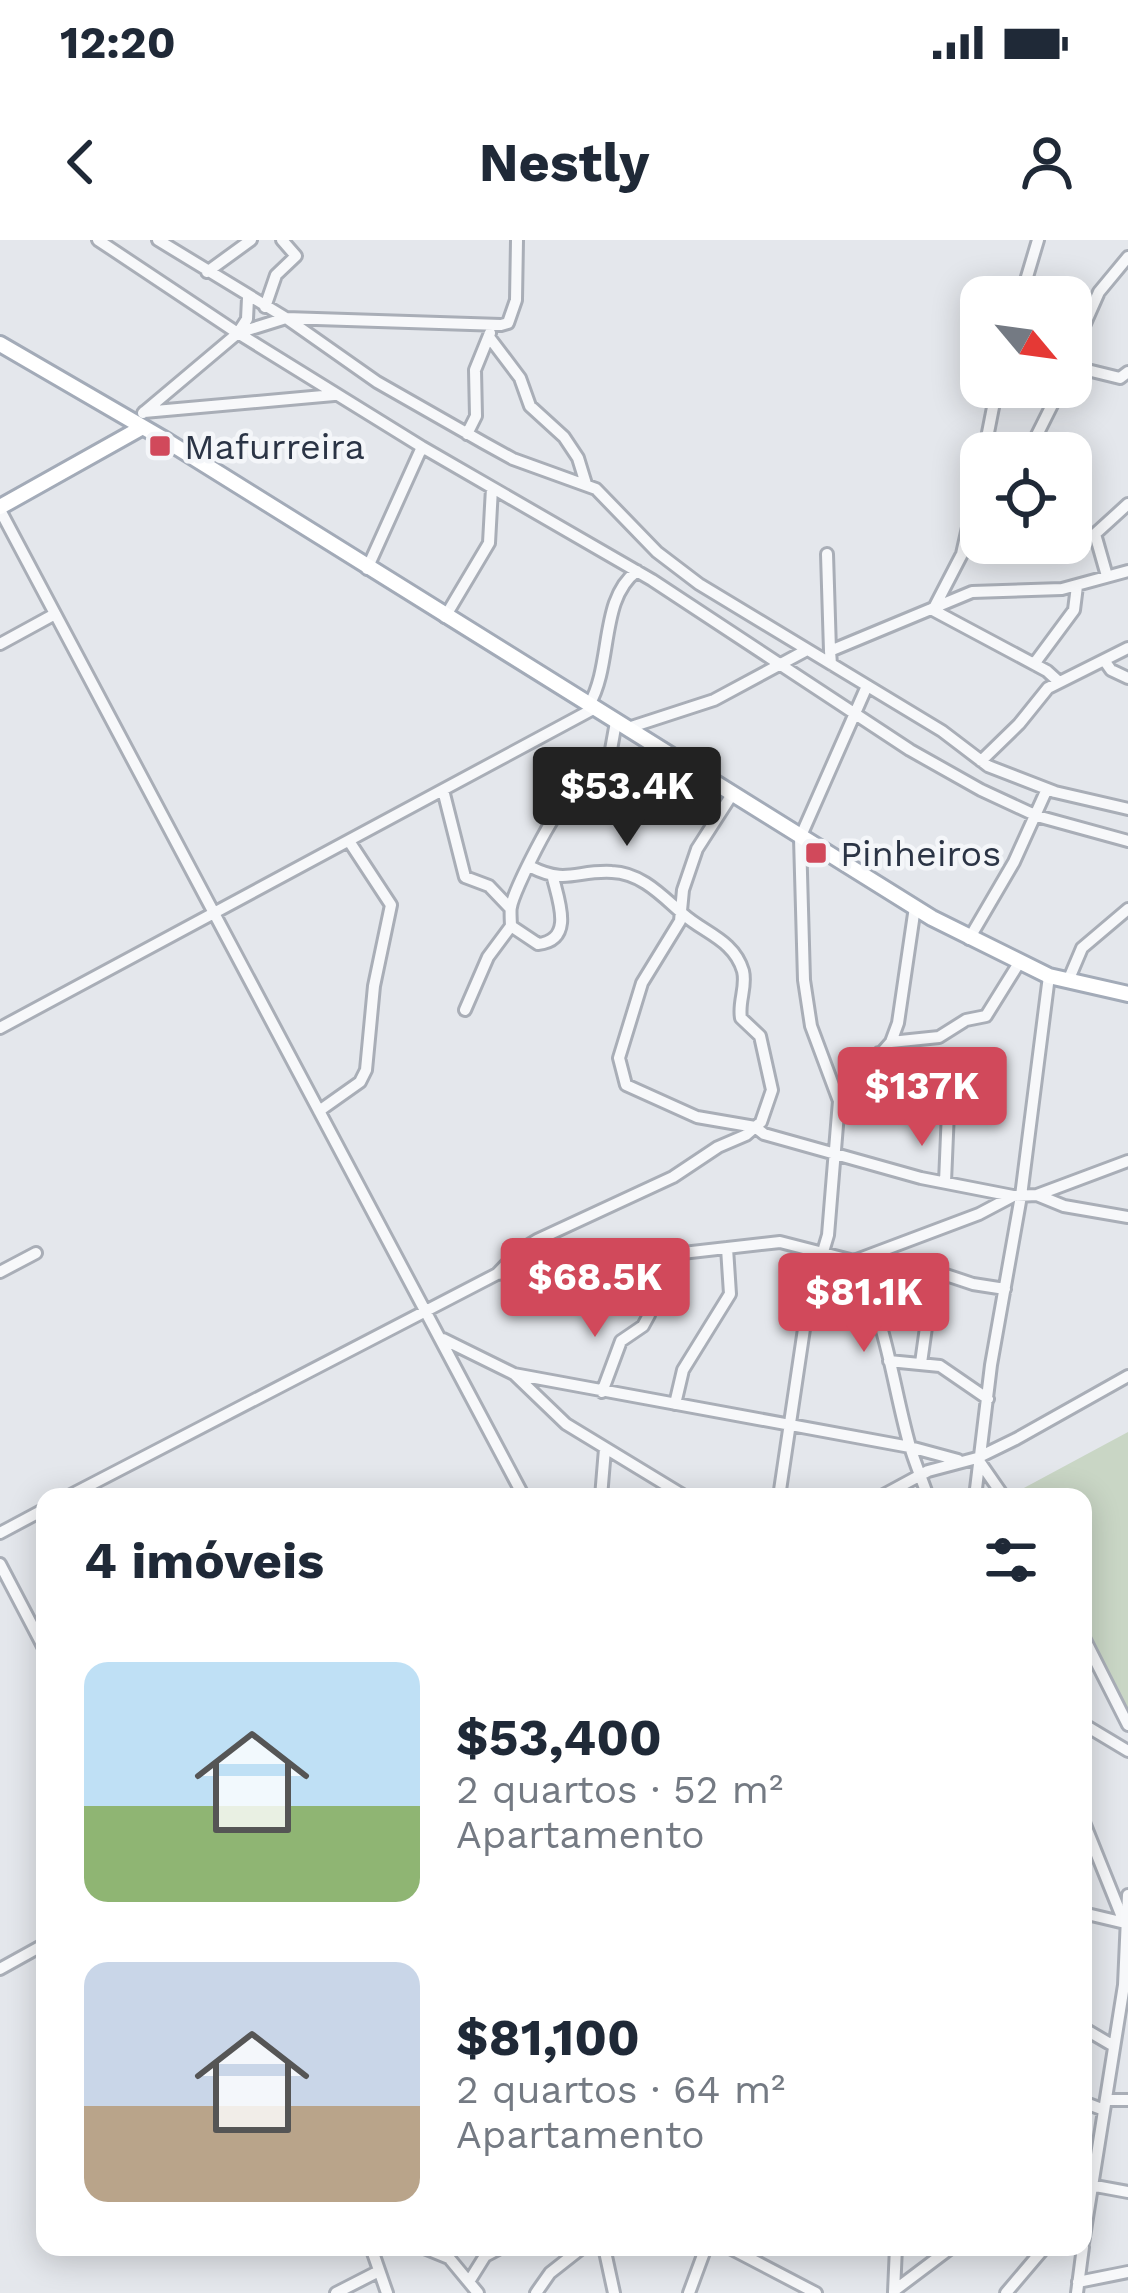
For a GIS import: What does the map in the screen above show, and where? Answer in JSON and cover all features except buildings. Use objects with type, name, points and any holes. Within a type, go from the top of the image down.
[{"type":"main road","points":[[0,344],[139,421],[731,796],[969,939],[1049,976],[1128,994]]},
{"type":"main road","points":[[0,508],[139,421]]},
{"type":"street","points":[[158,240],[286,318],[377,382],[467,434],[513,459],[586,484],[699,584],[806,651],[831,657],[981,760],[1047,789],[1128,809]]},
{"type":"street","points":[[207,272],[251,240]]},
{"type":"street","points":[[265,308],[276,274],[296,256],[282,240]]},
{"type":"street","points":[[238,333],[286,318],[492,331],[508,323],[516,300],[517,240]]},
{"type":"street","points":[[1027,276],[1038,240]]},
{"type":"street","points":[[101,241],[238,333],[637,572],[854,715],[981,790],[1037,815],[1128,841]]},
{"type":"street","points":[[1092,308],[1128,257]]},
{"type":"street","points":[[139,421],[238,333],[247,319],[248,298]]},
{"type":"street","points":[[467,434],[476,416],[475,370],[492,331]]},
{"type":"street","points":[[492,331],[520,378],[530,406],[565,437],[586,484]]},
{"type":"street","points":[[1092,371],[1120,378],[1128,372]]},
{"type":"street","points":[[139,421],[337,394]]},
{"type":"street","points":[[367,568],[422,447]]},
{"type":"street","points":[[445,616],[489,543],[492,488]]},
{"type":"street","points":[[1108,576],[1095,534],[1128,504]]},
{"type":"street","points":[[0,508],[519,1488]]},
{"type":"street","points":[[932,608],[960,551]]},
{"type":"street","points":[[826,554],[831,657]]},
{"type":"street","points":[[831,657],[972,592],[1077,586],[1128,571]]},
{"type":"street","points":[[0,1028],[592,707],[618,591],[637,572]]},
{"type":"street","points":[[1034,664],[1074,610],[1077,586]]},
{"type":"street","points":[[932,608],[1058,681]]},
{"type":"street","points":[[0,644],[55,614]]},
{"type":"street","points":[[981,760],[1058,681],[1128,648]]},
{"type":"street","points":[[465,1010],[488,957],[512,926],[510,908],[553,813],[570,798],[604,789],[622,725],[714,700],[806,651]]},
{"type":"street","points":[[1104,660],[1128,679]]},
{"type":"street","points":[[780,1488],[808,1302],[825,1252],[839,1101],[812,1026],[804,980],[800,838],[868,686]]},
{"type":"street","points":[[969,939],[1047,789]]},
{"type":"street","points":[[442,790],[465,877],[489,886],[510,908]]},
{"type":"street","points":[[731,796],[697,849],[673,935],[642,983],[622,1042],[619,1070],[626,1085],[697,1117],[755,1127],[764,1134],[945,1182],[1017,1196],[1037,1195],[1128,1161]]},
{"type":"street","points":[[319,1111],[359,1082],[366,1070],[374,986],[391,905],[349,841]]},
{"type":"street","points":[[84,1488],[497,1274],[537,1240],[674,1177],[761,1122],[772,1090],[760,1036],[741,1018],[742,970],[726,944],[665,895],[620,872],[554,878],[531,867]]},
{"type":"street","points":[[512,926],[538,944],[560,931],[563,915],[554,878]]},
{"type":"street","points":[[839,1101],[891,1042],[915,907]]},
{"type":"street","points":[[1068,981],[1082,948],[1128,909]]},
{"type":"street","points":[[891,1042],[939,1036],[966,1020],[986,1016],[1019,963]]},
{"type":"street","points":[[975,1488],[1049,976]]},
{"type":"street","points":[[879,1053],[949,1112],[945,1182]]},
{"type":"street","points":[[1037,1195],[1064,1206],[1128,1217]]},
{"type":"street","points":[[497,1274],[790,1242],[854,1261],[1017,1196]]},
{"type":"street","points":[[675,1404],[683,1370],[730,1294],[727,1248]]},
{"type":"street","points":[[0,1272],[36,1253]]},
{"type":"street","points":[[602,1392],[621,1341],[644,1327],[661,1254]]},
{"type":"street","points":[[854,1261],[875,1304],[910,1448],[925,1488]]},
{"type":"street","points":[[921,1363],[928,1306],[940,1273],[1005,1289]]},
{"type":"street","points":[[440,1337],[514,1374],[958,1460]]},
{"type":"street","points":[[889,1361],[940,1366],[988,1400]]},
{"type":"street","points":[[514,1374],[544,1407],[671,1488]]},
{"type":"street","points":[[896,1488],[958,1460],[977,1458],[1128,1376]]},
{"type":"street","points":[[603,1488],[605,1449]]},
{"type":"street","points":[[977,1458],[998,1488]]},
{"type":"street","points":[[0,1533],[36,1514]]},
{"type":"street","points":[[0,1564],[36,1633]]},
{"type":"street","points":[[1092,1654],[1128,1725]]},
{"type":"street","points":[[1092,1729],[1128,1751]]},
{"type":"street","points":[[1092,1842],[1126,1923]]},
{"type":"street","points":[[1092,2161],[1124,1985],[1128,1895]]},
{"type":"street","points":[[1092,1915],[1126,1923]]},
{"type":"street","points":[[0,1969],[36,1949]]},
{"type":"street","points":[[1092,2033],[1112,2045]]},
{"type":"street","points":[[1092,2103],[1128,2100]]},
{"type":"street","points":[[1092,2188],[1128,2192]]},
{"type":"street","points":[[372,2256],[387,2293]]},
{"type":"street","points":[[446,2256],[478,2293]]},
{"type":"street","points":[[470,2280],[485,2256]]},
{"type":"street","points":[[536,2293],[568,2256]]},
{"type":"street","points":[[606,2256],[614,2293]]},
{"type":"street","points":[[689,2293],[703,2256]]},
{"type":"street","points":[[743,2256],[816,2293]]},
{"type":"street","points":[[894,2291],[896,2256]]},
{"type":"street","points":[[894,2291],[940,2256]]},
{"type":"street","points":[[1006,2293],[1037,2256]]},
{"type":"street","points":[[1082,2256],[1078,2288],[1128,2272]]},
{"type":"street","points":[[336,2293],[379,2272]]},
{"type":"green space","points":[[1128,1432],[1128,1719],[1092,1652],[1092,1488],[1024,1488]]},
{"type":"place","name":"Mafurreira","points":[[160,446]]},
{"type":"place","name":"Pinheiros","points":[[816,853]]}]
